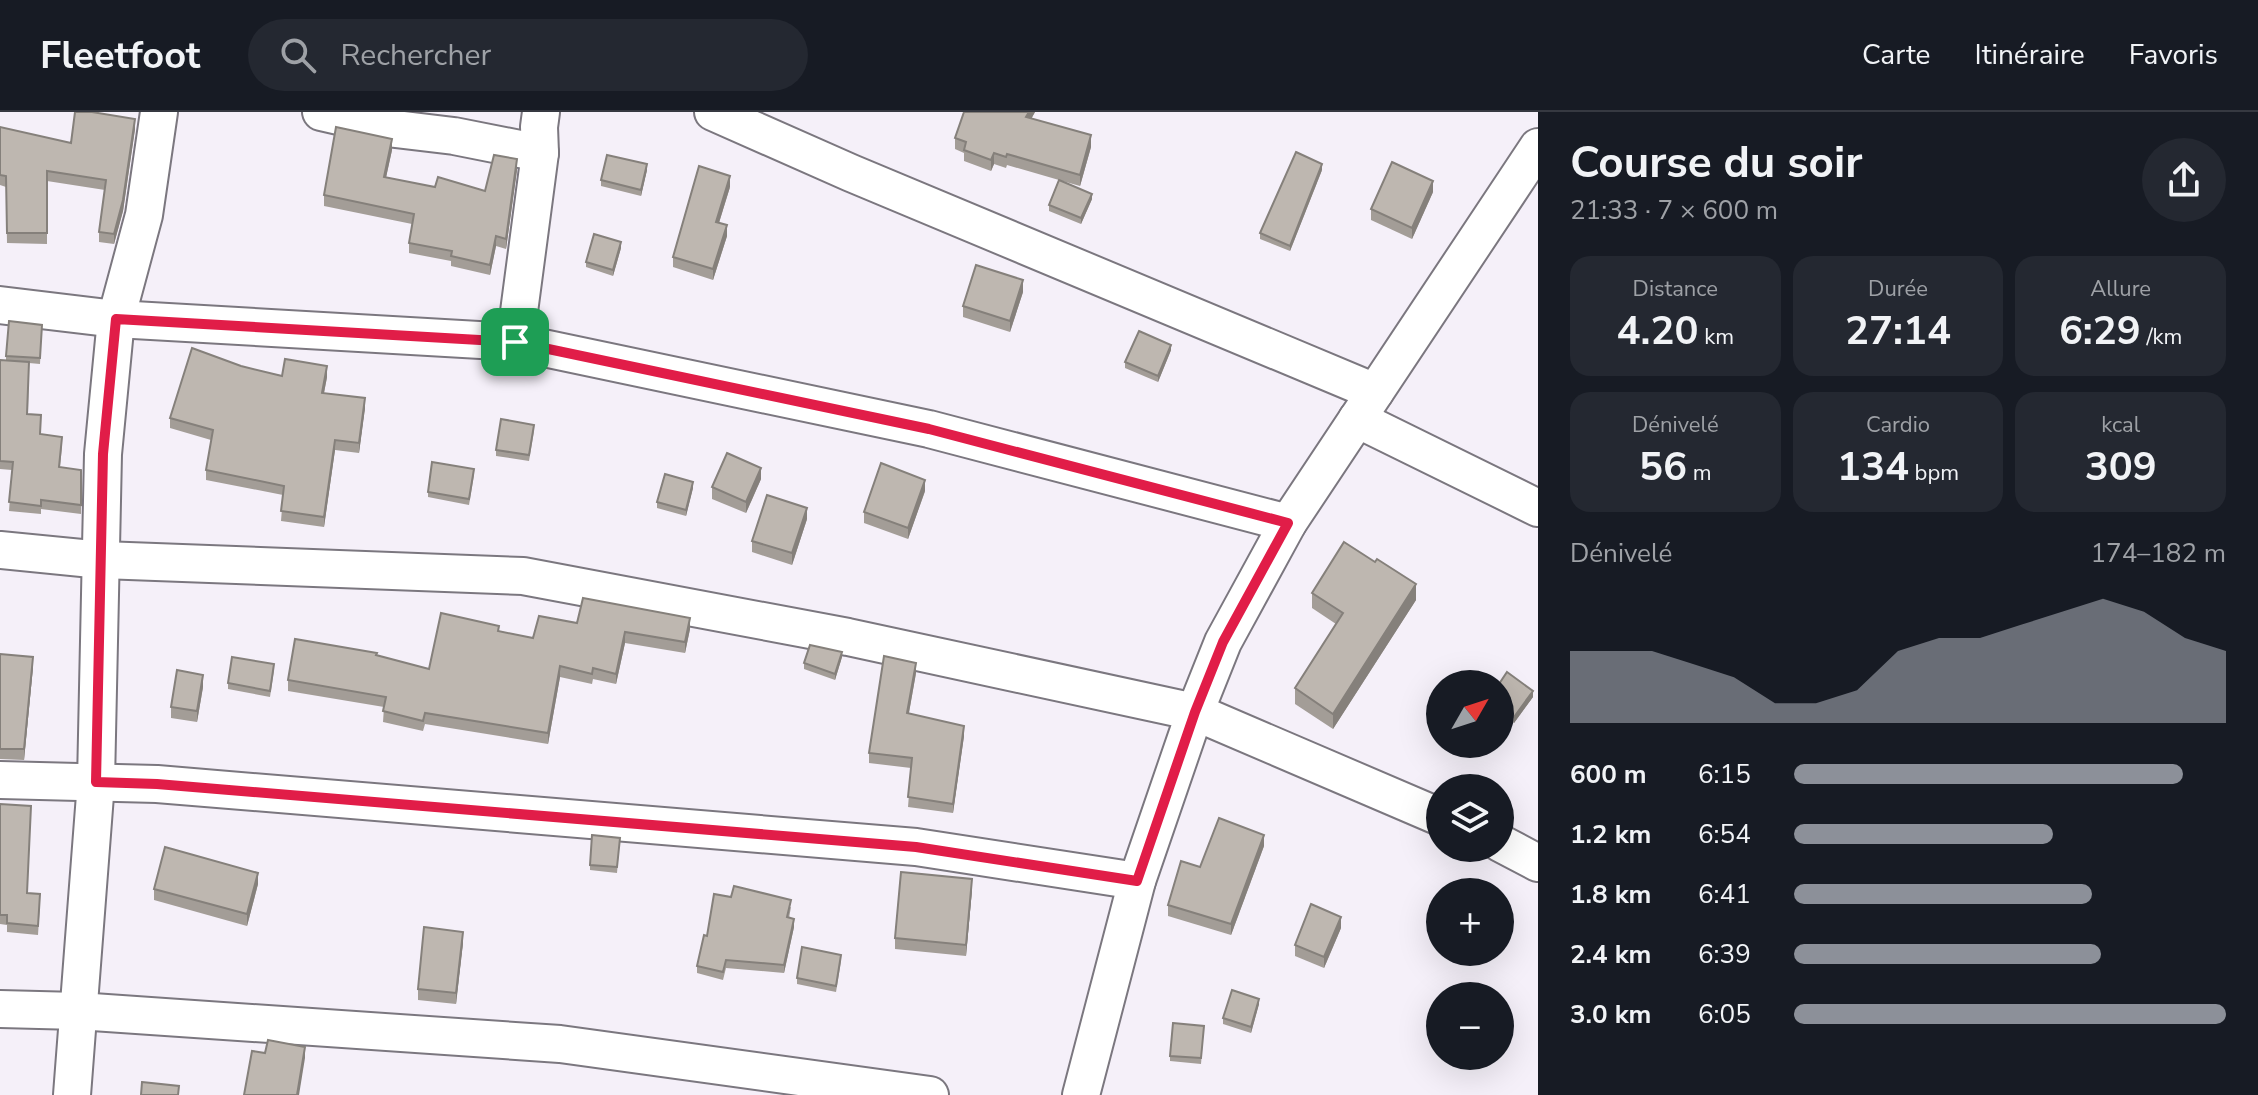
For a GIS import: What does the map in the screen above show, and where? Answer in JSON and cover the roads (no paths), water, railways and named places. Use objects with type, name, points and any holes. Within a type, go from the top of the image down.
[{"type":"street","points":[[72,1095],[96,782],[103,454],[116,319],[144,215],[159,112]]},
{"type":"street","points":[[321,112],[395,129],[454,136],[540,153]]},
{"type":"street","points":[[515,342],[540,153],[541,112]]},
{"type":"street","points":[[713,112],[1366,406],[1538,508]]},
{"type":"street","points":[[1081,1095],[1137,881],[1195,712],[1223,642],[1288,523],[1538,147]]},
{"type":"street","points":[[0,305],[116,319],[515,342],[929,429],[1288,523]]},
{"type":"street","points":[[0,550],[102,560],[523,576],[848,637],[1195,712],[1426,811]]},
{"type":"street","points":[[0,780],[157,784],[916,847],[1137,881]]},
{"type":"street","points":[[1514,850],[1538,863]]},
{"type":"street","points":[[0,1009],[78,1011],[560,1044],[930,1095]]}]
